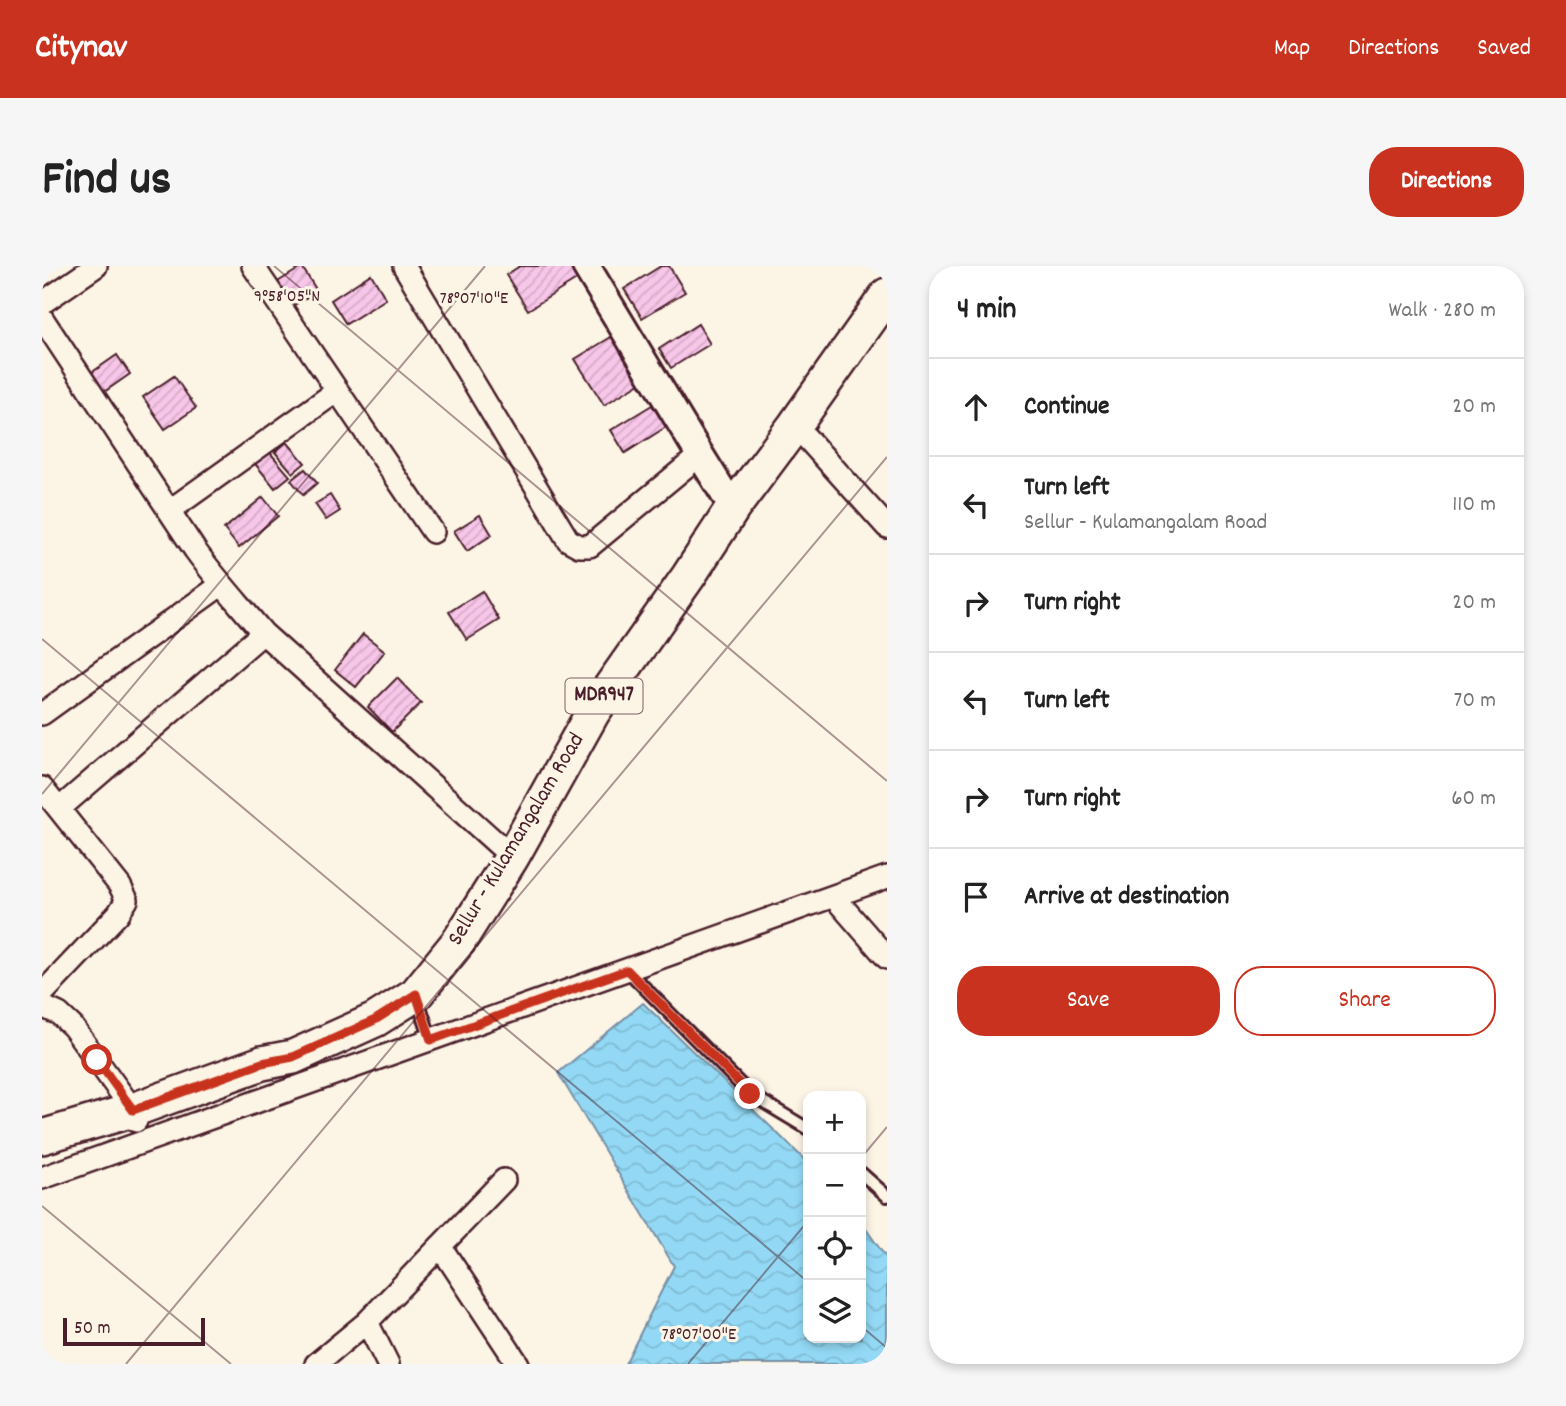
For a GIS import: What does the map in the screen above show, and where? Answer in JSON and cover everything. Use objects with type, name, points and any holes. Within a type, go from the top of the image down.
[{"type":"main road","name":"Sellur - Kulamangalam Road","points":[[46,1156],[135,1117],[263,1084],[293,1057],[375,1020],[416,994],[459,941],[512,857],[593,712],[733,508],[882,312]]},
{"type":"street","points":[[42,303],[96,266]]},
{"type":"street","points":[[253,266],[433,532]]},
{"type":"street","points":[[404,266],[568,540],[579,546],[590,546],[700,455]]},
{"type":"street","points":[[586,266],[733,508]]},
{"type":"street","points":[[42,318],[195,550],[263,633],[512,857]]},
{"type":"street","points":[[169,511],[338,391]]},
{"type":"street","points":[[795,425],[887,527]]},
{"type":"street","points":[[42,714],[221,584]]},
{"type":"street","points":[[59,809],[263,633]]},
{"type":"street","points":[[42,788],[120,886],[127,900],[118,914],[42,994]]},
{"type":"street","points":[[46,1156],[431,1040],[887,877]]},
{"type":"street","points":[[834,897],[887,958]]},
{"type":"street","points":[[42,1006],[59,1014],[73,1027],[135,1117]]},
{"type":"street","points":[[316,1364],[367,1322],[504,1180]]},
{"type":"street","points":[[440,1246],[518,1364]]},
{"type":"street","points":[[367,1322],[388,1364]]},
{"type":"lane","points":[[627,970],[750,1094],[803,1126]]},
{"type":"lane","points":[[416,994],[431,1040]]},
{"type":"lane","points":[[866,1178],[887,1196]]},
{"type":"water","points":[[643,1003],[803,1158],[803,1343],[866,1343],[866,1229],[887,1259],[887,1364],[625,1364],[674,1266],[558,1073]]},
{"type":"building","points":[[520,266],[570,266],[578,279],[528,310],[506,275]]},
{"type":"building","points":[[661,266],[669,266],[685,292],[642,318],[624,289]]},
{"type":"building","points":[[302,267],[317,291],[291,307],[276,283]]},
{"type":"building","points":[[371,274],[386,299],[346,324],[331,300]]},
{"type":"building","points":[[698,324],[710,344],[671,368],[659,349]]},
{"type":"building","points":[[616,334],[645,380],[604,405],[575,359]]},
{"type":"building","points":[[117,355],[130,374],[104,392],[91,373]]},
{"type":"building","points":[[174,376],[196,408],[165,429],[143,397]]},
{"type":"building","points":[[652,405],[666,427],[625,453],[611,430]]},
{"type":"building","points":[[287,442],[305,463],[293,473],[275,452]]},
{"type":"building","points":[[266,448],[290,476],[275,488],[252,460]]},
{"type":"building","points":[[305,469],[317,483],[303,495],[291,480]]},
{"type":"building","points":[[330,495],[340,511],[326,520],[315,504]]},
{"type":"building","points":[[263,497],[278,516],[239,548],[224,529]]},
{"type":"building","points":[[480,515],[492,535],[467,551],[454,531]]},
{"type":"building","points":[[482,591],[499,620],[467,640],[449,612]]},
{"type":"building","points":[[363,634],[385,651],[356,687],[335,670]]},
{"type":"building","points":[[397,678],[421,703],[392,732],[368,707]]},
{"type":"route","points":[[97,1060],[133,1110],[262,1063],[293,1057],[375,1020],[416,994],[431,1040],[627,970],[750,1094]]}]
